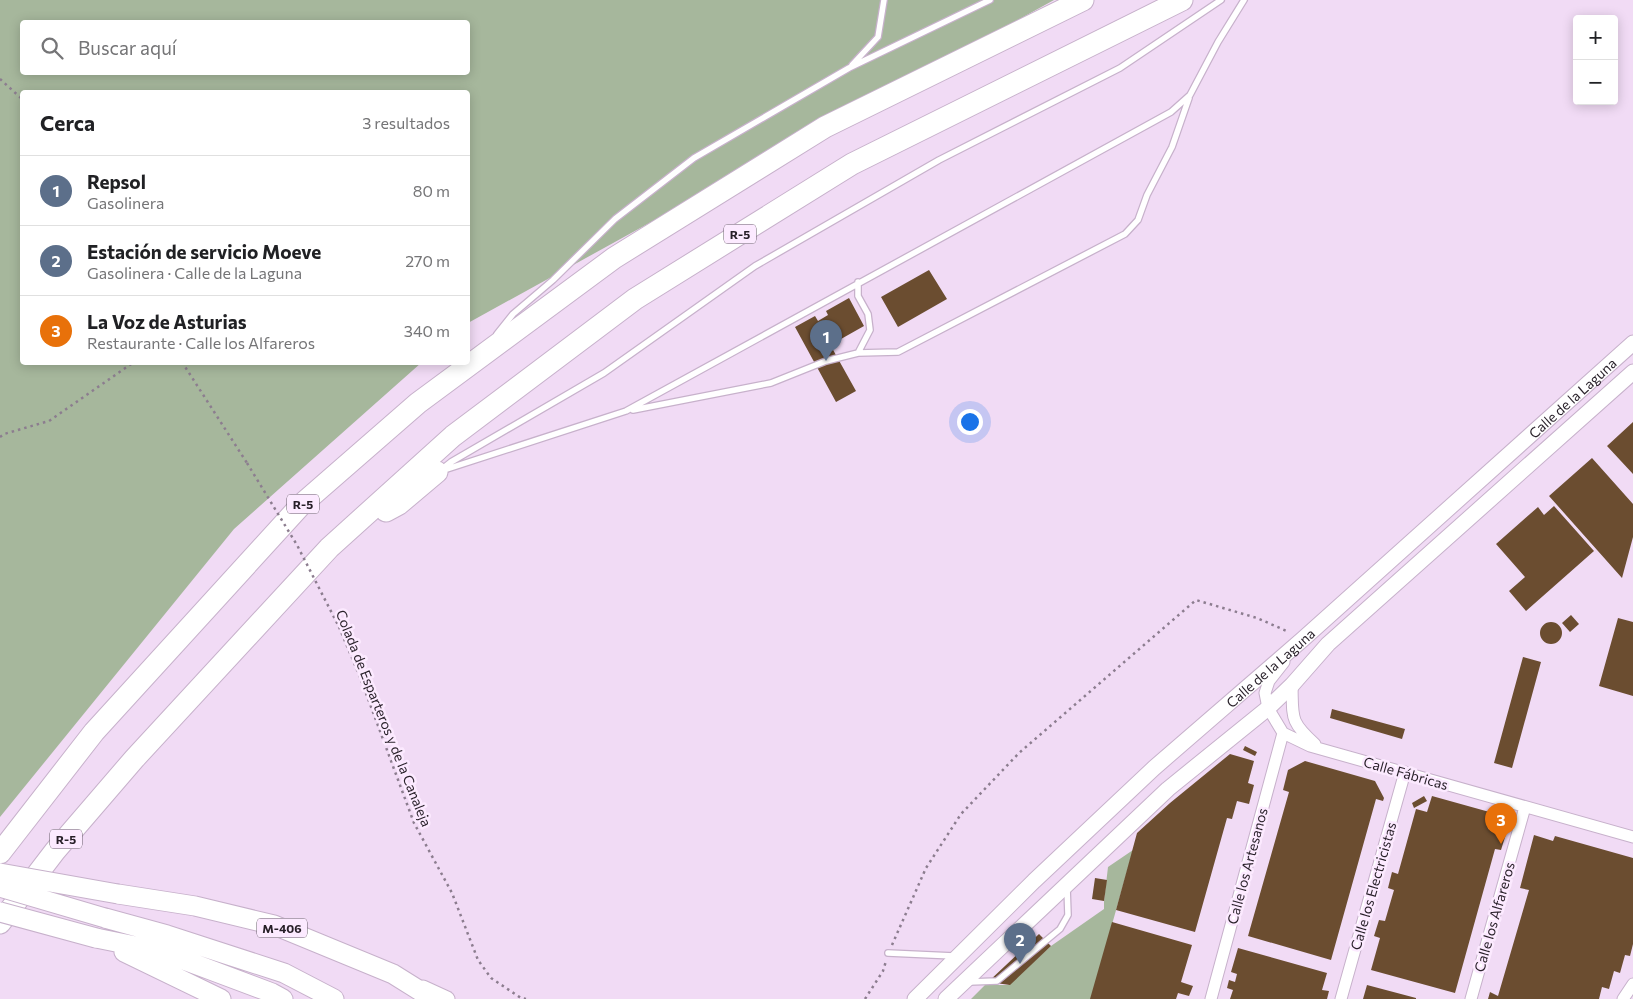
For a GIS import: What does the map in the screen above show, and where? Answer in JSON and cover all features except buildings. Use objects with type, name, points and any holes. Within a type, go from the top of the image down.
[{"type":"highway","name":"R-5","points":[[470,364],[614,258],[825,127],[1083,0]]},
{"type":"highway","name":"R-5","points":[[0,923],[55,851],[134,758],[329,548],[453,436],[635,298],[852,164],[1182,0]]},
{"type":"highway","name":"R-5","points":[[0,853],[94,732],[301,505],[418,402],[469,365]]},
{"type":"highway","points":[[342,536],[399,504],[437,472]]},
{"type":"highway","name":"M-406","points":[[0,873],[195,906],[274,925],[393,974],[433,999]]},
{"type":"highway","points":[[0,888],[167,935],[284,973],[334,999]]},
{"type":"highway","points":[[0,912],[96,938],[160,951],[283,999]]},
{"type":"highway","points":[[96,938],[221,999]]},
{"type":"street","name":"Calle de la Laguna","points":[[915,999],[1154,768],[1301,640],[1633,343]]},
{"type":"street","name":"Calle de la Laguna","points":[[948,998],[1168,789],[1268,708],[1292,685],[1328,644],[1633,372]]},
{"type":"street","points":[[1283,733],[1268,708],[1266,693],[1270,681],[1301,640]]},
{"type":"street","points":[[1292,685],[1292,711],[1295,724],[1320,749]]},
{"type":"street","name":"Calle Fábricas","points":[[1283,733],[1320,749],[1633,837]]},
{"type":"street","name":"Calle los Artesanos","points":[[1211,999],[1283,733]]},
{"type":"street","name":"Calle los Electricistas","points":[[1341,999],[1404,772]]},
{"type":"street","name":"Calle los Alfareros","points":[[1471,999],[1525,807]]},
{"type":"street","points":[[393,974],[446,999]]},
{"type":"street","points":[[1623,999],[1633,984]]},
{"type":"lane","points":[[850,68],[878,37],[884,0]]},
{"type":"lane","points":[[476,360],[513,314],[553,280],[615,219],[694,158],[850,68],[990,0]]},
{"type":"lane","points":[[437,472],[604,373],[755,266],[939,160],[1120,68],[1221,0]]},
{"type":"lane","points":[[437,472],[626,411],[771,383],[826,361],[858,353],[898,352],[1125,234],[1138,220],[1147,196],[1172,147],[1190,95],[1218,42],[1244,0]]},
{"type":"lane","points":[[626,411],[858,282],[1171,112],[1190,95]]},
{"type":"lane","points":[[858,282],[858,296],[868,314],[870,330],[858,353]]},
{"type":"lane","points":[[964,982],[997,981],[1060,929],[1068,915],[1067,885]]},
{"type":"lane","points":[[888,953],[958,956]]},
{"type":"path","points":[[0,79],[20,97]]},
{"type":"path","points":[[0,437],[4,434],[49,420],[130,365]]},
{"type":"path","name":"Colada de Esparteros y de la Canaleja","points":[[184,365],[297,544],[339,627],[360,677],[414,824],[452,893],[478,960],[491,978],[521,998],[526,999]]},
{"type":"path","points":[[865,999],[883,971],[888,953],[926,868],[961,814],[1019,753],[1196,600],[1257,618],[1301,640]]},
{"type":"green space","points":[[0,0],[1054,0],[470,322],[470,90],[20,90],[20,365],[419,365],[234,529],[0,817]]},
{"type":"green space","points":[[1133,850],[1091,999],[971,999],[985,985],[1008,985],[1051,946],[1104,909],[1108,867]]},
{"type":"place","name":"Repsol","points":[[826,361]]},
{"type":"place","name":"La Voz de Asturias","points":[[1501,844]]},
{"type":"place","name":"Estación de servicio Moeve","points":[[1020,964]]}]
